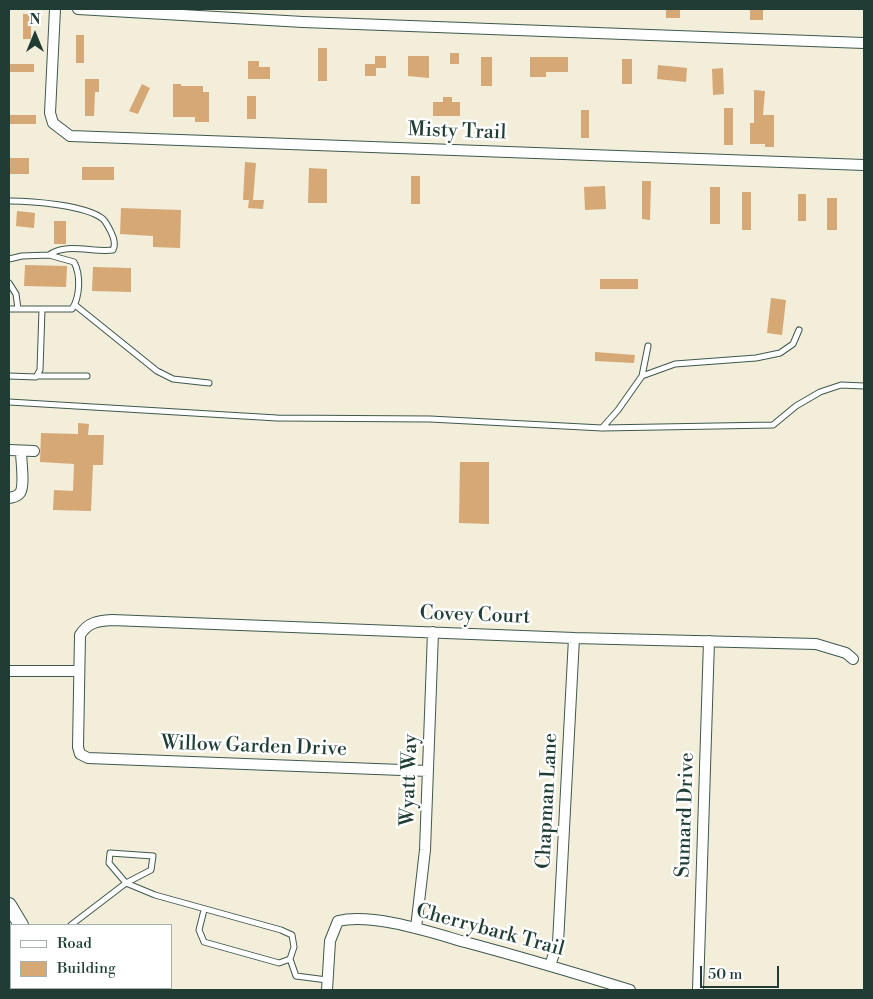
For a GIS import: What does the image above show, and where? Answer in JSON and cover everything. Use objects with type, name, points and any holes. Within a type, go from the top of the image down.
[{"type":"main road","points":[[9,905],[20,924]]},
{"type":"street","name":"Misty Trail","points":[[55,9],[50,113],[53,123],[70,136],[864,165]]},
{"type":"street","points":[[78,9],[302,22],[864,43]]},
{"type":"street","points":[[9,450],[21,452],[34,451]]},
{"type":"street","points":[[9,498],[19,494],[22,488],[21,452]]},
{"type":"street","name":"Covey Court","points":[[79,671],[80,635],[84,628],[92,623],[122,621],[574,638],[816,644],[846,652],[853,659]]},
{"type":"street","name":"Wyatt Way","points":[[416,928],[425,850],[433,632]]},
{"type":"street","name":"Chapman Lane","points":[[550,965],[558,943],[574,638]]},
{"type":"street","name":"Sumard Drive","points":[[698,990],[709,642]]},
{"type":"street","points":[[9,671],[79,671]]},
{"type":"street","name":"Willow Garden Drive","points":[[79,671],[78,747],[80,754],[88,758],[428,771]]},
{"type":"street","name":"Cherrybark Trail","points":[[327,985],[330,941],[338,921],[351,918],[416,928],[550,965],[630,990]]},
{"type":"lane","points":[[9,202],[37,202],[74,208],[91,213],[104,219],[114,236],[115,246],[113,250],[62,249],[56,250],[49,255]]},
{"type":"lane","points":[[9,259],[22,256],[49,255],[74,262],[78,269],[78,300],[72,309],[9,309]]},
{"type":"lane","points":[[9,283],[16,294],[18,309]]},
{"type":"lane","points":[[75,305],[157,371],[173,379],[209,384]]},
{"type":"lane","points":[[38,376],[40,370],[42,309]]},
{"type":"lane","points":[[642,376],[675,364],[756,358],[780,354],[793,344],[799,330]]},
{"type":"lane","points":[[602,428],[618,410],[642,376],[648,346]]},
{"type":"lane","points":[[9,376],[87,376]]},
{"type":"lane","points":[[9,402],[277,418],[430,419],[602,428],[773,425],[796,406],[820,392],[841,385],[864,386]]},
{"type":"lane","points":[[71,924],[126,883],[151,870],[153,856],[110,853],[109,863],[126,883],[155,895],[281,930],[292,935],[294,947],[290,959],[296,976],[327,985]]},
{"type":"lane","points":[[204,910],[199,930],[204,942],[279,963],[290,959]]},
{"type":"building","points":[[666,9],[680,9],[680,18],[666,18]]},
{"type":"building","points":[[750,9],[763,9],[763,20],[750,20]]},
{"type":"building","points":[[23,14],[31,14],[31,39],[23,39]]},
{"type":"building","points":[[76,35],[84,35],[84,63],[76,63]]},
{"type":"building","points":[[318,48],[327,48],[327,81],[318,81]]},
{"type":"building","points":[[450,53],[459,53],[459,64],[450,64]]},
{"type":"building","points":[[375,56],[386,56],[386,68],[376,68],[376,76],[365,76],[365,64],[375,64]]},
{"type":"building","points":[[408,56],[429,56],[429,78],[408,76]]},
{"type":"building","points":[[481,57],[492,57],[492,86],[481,86]]},
{"type":"building","points":[[530,57],[568,57],[568,72],[546,72],[546,77],[530,77]]},
{"type":"building","points":[[622,59],[632,59],[632,84],[622,84]]},
{"type":"building","points":[[248,61],[259,61],[259,67],[270,67],[270,79],[248,79]]},
{"type":"building","points":[[9,64],[34,64],[34,72],[9,72]]},
{"type":"building","points":[[658,65],[687,68],[686,82],[657,79]]},
{"type":"building","points":[[723,68],[724,94],[713,95],[712,69]]},
{"type":"building","points":[[85,79],[99,79],[99,92],[95,92],[94,116],[85,116]]},
{"type":"building","points":[[142,84],[150,88],[138,114],[129,111]]},
{"type":"building","points":[[173,84],[203,86],[203,92],[209,92],[209,122],[195,122],[195,117],[173,117]]},
{"type":"building","points":[[754,90],[765,91],[763,115],[774,115],[774,147],[765,147],[765,144],[750,144],[750,123],[754,123]]},
{"type":"building","points":[[247,96],[256,96],[256,119],[247,119]]},
{"type":"building","points":[[443,97],[452,97],[452,102],[460,102],[460,116],[433,116],[433,102],[443,102]]},
{"type":"building","points":[[724,108],[733,108],[733,145],[724,145]]},
{"type":"building","points":[[581,110],[589,110],[589,138],[581,138]]},
{"type":"building","points":[[9,115],[36,115],[36,124],[9,124]]},
{"type":"building","points":[[9,158],[29,158],[29,174],[9,174]]},
{"type":"building","points":[[245,162],[256,163],[253,200],[264,200],[263,209],[248,208],[249,200],[243,200]]},
{"type":"building","points":[[82,167],[114,167],[114,180],[82,180]]},
{"type":"building","points":[[309,168],[327,169],[327,203],[308,203]]},
{"type":"building","points":[[411,176],[420,176],[420,204],[411,204]]},
{"type":"building","points":[[642,181],[651,181],[650,220],[642,219]]},
{"type":"building","points":[[605,186],[606,209],[585,210],[584,187]]},
{"type":"building","points":[[710,187],[720,187],[720,224],[710,224]]},
{"type":"building","points":[[742,192],[751,192],[751,230],[742,230]]},
{"type":"building","points":[[798,194],[806,194],[806,221],[798,221]]},
{"type":"building","points":[[827,198],[837,198],[837,230],[827,230]]},
{"type":"building","points":[[121,208],[181,210],[180,248],[153,247],[153,236],[120,234]]},
{"type":"building","points":[[17,211],[35,213],[34,228],[16,226]]},
{"type":"building","points":[[54,221],[66,221],[66,244],[54,244]]},
{"type":"building","points":[[25,265],[67,266],[66,287],[24,286]]},
{"type":"building","points":[[93,267],[131,268],[131,292],[92,291]]},
{"type":"building","points":[[600,279],[638,279],[638,289],[600,289]]},
{"type":"building","points":[[771,298],[786,300],[782,335],[767,333]]},
{"type":"building","points":[[595,352],[635,355],[634,363],[595,361]]},
{"type":"building","points":[[78,423],[89,424],[88,435],[104,435],[103,465],[93,465],[91,511],[53,510],[54,490],[73,491],[74,464],[40,462],[41,433],[78,434]]},
{"type":"building","points":[[460,462],[489,462],[489,524],[459,523]]}]
